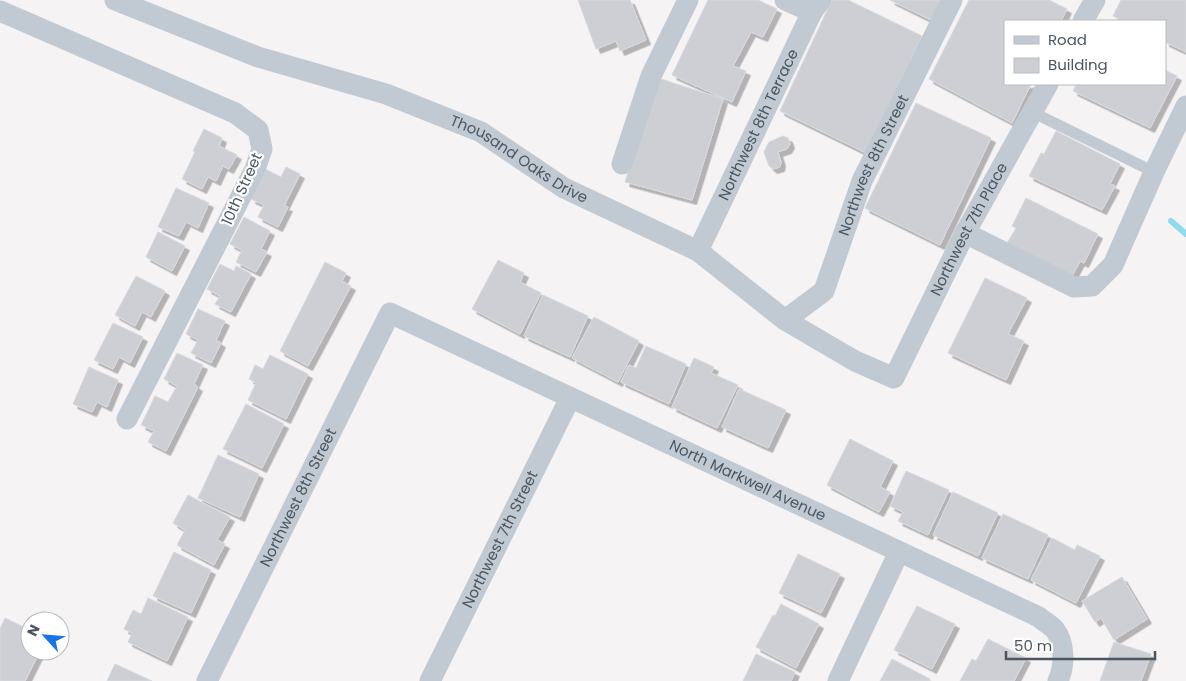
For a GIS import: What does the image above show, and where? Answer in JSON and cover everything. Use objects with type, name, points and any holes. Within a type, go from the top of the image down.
[{"type":"street","name":"Thousand Oaks Drive","points":[[115,0],[258,57],[386,94],[481,132],[564,188],[698,251],[785,320],[855,361],[894,378]]},
{"type":"street","points":[[622,164],[650,76],[688,0]]},
{"type":"street","points":[[785,0],[817,6]]},
{"type":"street","name":"Northwest 8th Street","points":[[785,320],[824,291],[862,181],[952,0]]},
{"type":"street","points":[[1084,20],[1095,0]]},
{"type":"street","name":"Northwest 8th Terrace","points":[[698,251],[817,6]]},
{"type":"street","name":"10th Street","points":[[0,11],[235,113],[258,130],[262,149],[254,169],[127,419]]},
{"type":"street","name":"Northwest 7th Place","points":[[894,378],[964,233],[1047,85]]},
{"type":"street","points":[[964,233],[1074,287],[1092,286],[1113,265],[1154,172],[1186,106]]},
{"type":"street","name":"Northwest 8th Street","points":[[207,681],[390,313]]},
{"type":"street","name":"North Markwell Avenue","points":[[390,313],[1038,617],[1054,630],[1063,649],[1058,681]]},
{"type":"street","name":"Northwest 7th Street","points":[[430,681],[570,398]]},
{"type":"street","points":[[838,681],[899,552]]},
{"type":"lane","points":[[1032,112],[1154,172]]},
{"type":"building","points":[[578,0],[630,0],[646,40],[620,51],[616,41],[596,49]]},
{"type":"building","points":[[708,0],[758,0],[777,9],[763,37],[751,32],[733,66],[746,71],[732,102],[672,75]]},
{"type":"building","points":[[832,0],[848,0],[922,36],[866,153],[780,111]]},
{"type":"building","points":[[890,0],[948,0],[937,23]]},
{"type":"building","points":[[969,0],[1049,0],[1067,9],[1062,20],[1004,20],[1004,85],[1031,85],[1012,123],[929,79]]},
{"type":"building","points":[[1121,0],[1186,0],[1186,52],[1166,42],[1166,20],[1121,20],[1113,16]]},
{"type":"building","points":[[1166,70],[1177,76],[1150,128],[1073,91],[1076,85],[1166,85]]},
{"type":"building","points":[[658,78],[723,99],[692,200],[625,182]]},
{"type":"building","points":[[916,103],[991,138],[940,245],[865,208]]},
{"type":"building","points":[[204,129],[222,138],[219,146],[237,155],[229,169],[223,166],[216,181],[208,177],[202,189],[182,179]]},
{"type":"building","points":[[1056,131],[1120,164],[1110,184],[1115,186],[1102,210],[1029,176],[1041,153],[1044,154]]},
{"type":"building","points":[[783,136],[788,138],[790,144],[787,149],[778,152],[781,162],[780,167],[773,169],[769,166],[764,152],[769,142]]},
{"type":"building","points":[[286,167],[300,174],[284,206],[288,207],[278,227],[258,217],[264,205],[251,199],[265,169],[281,177]]},
{"type":"building","points":[[176,188],[209,203],[198,228],[186,222],[179,236],[158,227]]},
{"type":"building","points":[[1026,198],[1098,234],[1084,263],[1080,261],[1071,278],[1006,245],[1016,228],[1012,226]]},
{"type":"building","points":[[244,217],[270,231],[261,249],[267,252],[256,272],[236,262],[242,250],[230,244]]},
{"type":"building","points":[[158,232],[185,246],[172,271],[146,257]]},
{"type":"building","points":[[498,260],[524,273],[520,282],[541,293],[520,334],[472,309]]},
{"type":"building","points":[[325,262],[346,273],[342,281],[351,286],[308,366],[280,351]]},
{"type":"building","points":[[220,264],[234,271],[236,266],[251,274],[231,312],[215,304],[220,296],[207,289]]},
{"type":"building","points":[[136,276],[165,291],[151,317],[142,312],[135,326],[115,315]]},
{"type":"building","points":[[985,278],[1027,298],[1008,334],[1024,341],[1006,380],[948,353]]},
{"type":"building","points":[[543,295],[588,316],[570,357],[524,336]]},
{"type":"building","points":[[198,309],[225,321],[216,340],[221,343],[211,363],[191,353],[198,340],[186,334]]},
{"type":"building","points":[[594,317],[639,341],[618,382],[572,358]]},
{"type":"building","points":[[113,323],[143,337],[130,363],[119,357],[113,369],[94,360]]},
{"type":"building","points":[[646,346],[686,364],[669,404],[621,382],[629,365],[636,368]]},
{"type":"building","points":[[177,353],[203,365],[194,384],[198,387],[166,451],[148,442],[154,431],[141,425],[155,396],[168,402],[177,386],[164,379]]},
{"type":"building","points":[[270,355],[308,374],[286,419],[248,400],[256,383],[249,379],[255,365],[263,369]]},
{"type":"building","points":[[694,358],[714,367],[711,373],[738,385],[717,428],[672,407]]},
{"type":"building","points":[[89,367],[118,380],[107,407],[97,402],[92,412],[73,404]]},
{"type":"building","points":[[739,389],[786,410],[768,448],[722,427]]},
{"type":"building","points":[[246,404],[284,424],[262,468],[223,449]]},
{"type":"building","points":[[850,439],[893,461],[880,487],[890,492],[879,512],[827,485]]},
{"type":"building","points":[[218,455],[259,474],[240,517],[198,498]]},
{"type":"building","points":[[906,471],[949,490],[928,535],[898,521],[903,512],[890,506]]},
{"type":"building","points":[[953,492],[998,513],[978,556],[933,535]]},
{"type":"building","points":[[188,495],[230,517],[217,540],[225,544],[214,565],[177,545],[185,530],[173,523]]},
{"type":"building","points":[[1003,514],[1048,535],[1028,579],[982,558]]},
{"type":"building","points":[[1052,538],[1075,550],[1077,545],[1100,556],[1076,603],[1031,580]]},
{"type":"building","points":[[174,552],[211,570],[191,613],[153,596]]},
{"type":"building","points":[[798,554],[840,574],[821,613],[779,593]]},
{"type":"building","points":[[1122,577],[1147,619],[1114,640],[1101,618],[1095,622],[1082,601]]},
{"type":"building","points":[[148,598],[188,617],[167,661],[128,642],[132,633],[124,629],[133,610],[141,614]]},
{"type":"building","points":[[781,604],[819,624],[796,668],[756,647]]},
{"type":"building","points":[[917,606],[955,624],[932,669],[894,650]]},
{"type":"building","points":[[5,618],[20,625],[20,661],[35,661],[25,681],[0,681],[0,629]]},
{"type":"building","points":[[988,639],[1026,658],[1014,681],[960,681],[972,659],[976,661]]},
{"type":"building","points":[[1114,642],[1151,654],[1141,681],[1100,681]]},
{"type":"building","points":[[756,654],[795,672],[791,681],[743,681]]},
{"type":"building","points":[[892,659],[930,679],[929,681],[880,681]]},
{"type":"building","points":[[115,664],[152,681],[107,681]]},
{"type":"waterway","points":[[1171,221],[1186,234]]}]
